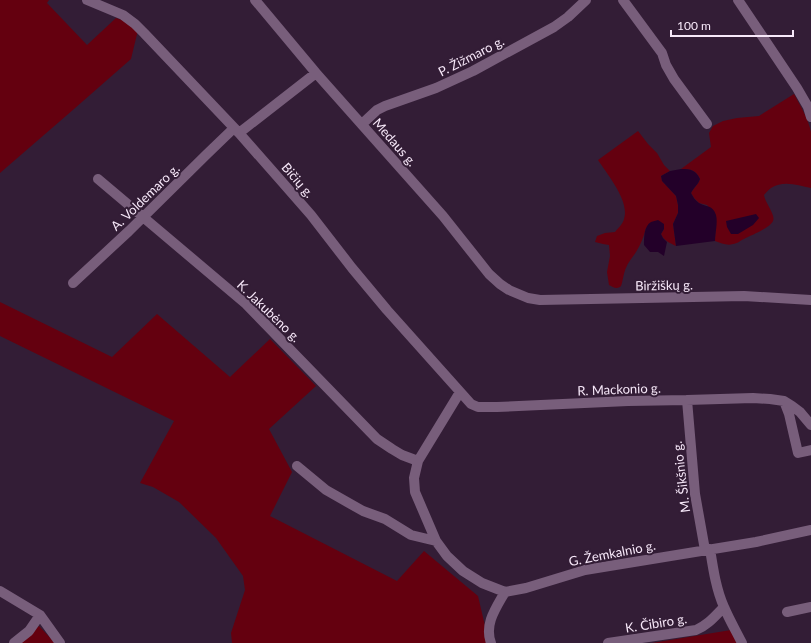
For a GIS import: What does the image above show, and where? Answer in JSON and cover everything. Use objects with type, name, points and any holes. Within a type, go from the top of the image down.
[{"type":"street","name":"Bičių g.","points":[[87,0],[99,2],[122,15],[135,24],[144,33],[236,131],[311,215],[392,316],[460,392]]},
{"type":"street","name":"Medaus g.","points":[[256,0],[316,73],[443,216],[489,274],[500,284],[519,295]]},
{"type":"street","name":"P. Žižmaro g.","points":[[362,124],[377,110],[436,88],[473,71],[554,27],[568,18],[586,0]]},
{"type":"street","points":[[623,0],[662,53],[666,65],[674,79],[707,124]]},
{"type":"street","points":[[738,0],[797,88],[808,107],[811,117]]},
{"type":"street","name":"A. Voldemaro g.","points":[[73,283],[236,131],[316,73]]},
{"type":"street","name":"K. Jakubėno g.","points":[[98,179],[246,304],[377,439],[402,456],[418,461]]},
{"type":"street","name":"Biržiškų g.","points":[[519,295],[540,300],[744,296],[811,300]]},
{"type":"street","points":[[460,392],[418,461],[414,478],[415,492],[436,541],[447,556],[463,572],[482,583],[505,592],[490,618],[489,627],[491,643]]},
{"type":"street","name":"R. Mackonio g.","points":[[460,392],[471,404],[478,407],[752,398],[784,401]]},
{"type":"street","name":"M. Šikšnio g.","points":[[687,400],[695,494],[716,581],[724,606],[742,643]]},
{"type":"street","points":[[784,401],[796,409],[811,425]]},
{"type":"street","points":[[784,401],[789,414],[798,453],[811,450]]},
{"type":"street","points":[[297,466],[326,490],[363,511],[385,519],[412,535],[436,541]]},
{"type":"street","name":"G. Žemkalnio g.","points":[[505,592],[526,588],[585,570],[756,542],[811,530]]},
{"type":"street","points":[[0,591],[40,615],[60,643]]},
{"type":"street","name":"K. Čibiro g.","points":[[608,643],[696,630],[710,622],[724,606]]},
{"type":"street","points":[[787,612],[811,607]]},
{"type":"street","points":[[14,643],[29,631],[40,615]]},
{"type":"shaded area","points":[[0,0],[49,0],[47,3],[87,45],[116,18],[127,22],[138,30],[131,59],[0,173]]},
{"type":"shaded area","points":[[794,94],[806,117],[811,132],[811,188],[780,184],[771,188],[764,195],[774,218],[771,224],[731,245],[715,241],[716,216],[707,205],[699,203],[691,193],[700,179],[693,171],[681,169],[711,147],[709,133],[713,126],[723,121],[759,116]]},
{"type":"shaded area","points":[[638,131],[670,171],[661,176],[662,181],[676,196],[678,205],[678,213],[673,224],[676,246],[667,242],[662,236],[661,234],[664,229],[646,228],[636,252],[627,266],[621,286],[616,288],[609,285],[607,272],[610,256],[609,245],[595,242],[597,236],[615,232],[623,223],[625,212],[624,204],[617,188],[598,160]]},
{"type":"shaded area","points":[[681,169],[693,171],[700,179],[691,193],[699,203],[713,209],[715,212],[717,221],[715,241],[676,246],[673,224],[678,213],[678,205],[676,196],[662,181],[661,176],[670,171]]},
{"type":"shaded area","points":[[756,214],[759,218],[753,225],[738,234],[731,234],[727,227],[726,221]]},
{"type":"shaded area","points":[[658,220],[664,224],[664,229],[661,234],[667,242],[664,256],[658,252],[650,252],[644,245],[647,226],[651,222]]},
{"type":"shaded area","points":[[0,302],[112,357],[157,314],[230,377],[270,339],[316,386],[269,429],[292,472],[270,516],[397,581],[424,551],[478,596],[489,643],[232,643],[231,633],[245,590],[243,576],[216,538],[179,502],[153,487],[140,483],[174,421],[0,336]]},
{"type":"shaded area","points":[[39,626],[55,643],[18,643]]},
{"type":"shaded area","points":[[731,630],[737,643],[652,643]]}]
